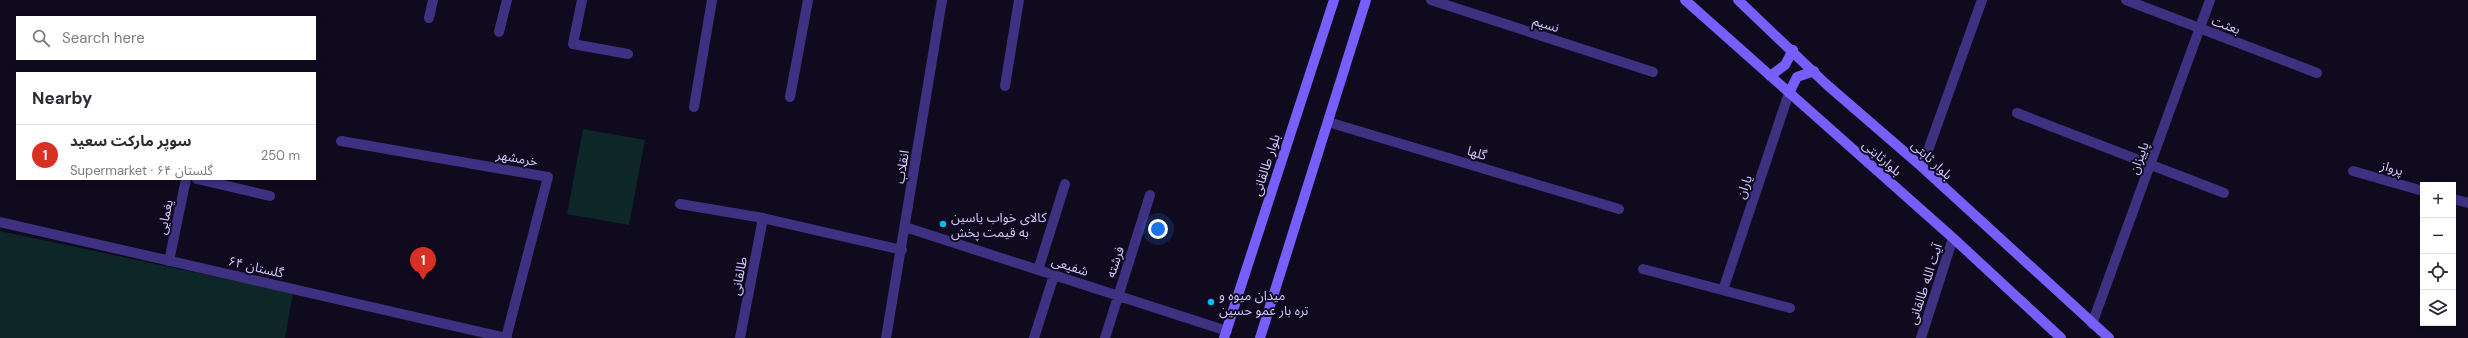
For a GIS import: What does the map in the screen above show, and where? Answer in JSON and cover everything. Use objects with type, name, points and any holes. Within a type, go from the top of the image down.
[{"type":"main road","name":"بلوار طالقانی","points":[[1226,334],[1334,0]]},
{"type":"main road","points":[[1260,338],[1366,0]]},
{"type":"main road","name":"بلوارثابتی","points":[[1685,0],[1953,238],[2061,338]]},
{"type":"main road","name":"بلوار ثابتی","points":[[1738,0],[2108,338]]},
{"type":"main road","points":[[1770,76],[1785,66],[1793,50]]},
{"type":"main road","points":[[1789,93],[1797,77],[1814,71]]},
{"type":"street","points":[[429,18],[433,0]]},
{"type":"street","points":[[500,32],[508,0]]},
{"type":"street","points":[[582,0],[573,44],[628,54]]},
{"type":"street","points":[[694,107],[712,0]]},
{"type":"street","points":[[790,98],[808,0]]},
{"type":"street","name":"انقلاب","points":[[886,338],[902,250],[942,0]]},
{"type":"street","points":[[1005,86],[1019,0]]},
{"type":"street","name":"نسیم","points":[[1431,0],[1653,72]]},
{"type":"street","points":[[1922,167],[1982,0]]},
{"type":"street","name":"بعثت","points":[[2126,0],[2317,73]]},
{"type":"street","name":"پاییزان","points":[[2092,324],[2210,0]]},
{"type":"street","name":"یاران","points":[[1723,290],[1789,93]]},
{"type":"street","points":[[2017,113],[2224,193]]},
{"type":"street","name":"گلها","points":[[1328,122],[1620,209]]},
{"type":"street","name":"خرمشهر","points":[[341,141],[548,177],[506,338]]},
{"type":"street","name":"پرواز","points":[[2353,171],[2420,190]]},
{"type":"street","name":"یغمایی","points":[[169,261],[186,180]]},
{"type":"street","points":[[201,180],[270,196]]},
{"type":"street","points":[[1038,270],[1065,184]]},
{"type":"street","name":"فرشته","points":[[1105,338],[1150,195]]},
{"type":"street","points":[[2456,200],[2468,202]]},
{"type":"street","points":[[680,204],[763,218],[902,250]]},
{"type":"street","name":"طالقانی","points":[[740,338],[763,218]]},
{"type":"street","name":"گلستان ۶۴","points":[[0,222],[506,338]]},
{"type":"street","name":"شفیعی","points":[[905,227],[1118,296],[1226,334]]},
{"type":"street","name":"آیت الله طالقانی","points":[[1921,338],[1953,238]]},
{"type":"street","points":[[1644,268],[1790,308]]},
{"type":"street","points":[[1034,338],[1054,275]]},
{"type":"green space","points":[[583,129],[645,140],[629,225],[567,214]]},
{"type":"green space","points":[[0,231],[293,293],[285,338],[0,338]]},
{"type":"place","name":"کالای خواب یاسین به قیمت پخش","points":[[943,224]]},
{"type":"place","name":"سوپر مارکت سعید","points":[[423,280]]},
{"type":"place","name":"میدان میوه و تره بار عمو حسین","points":[[1211,302]]}]
